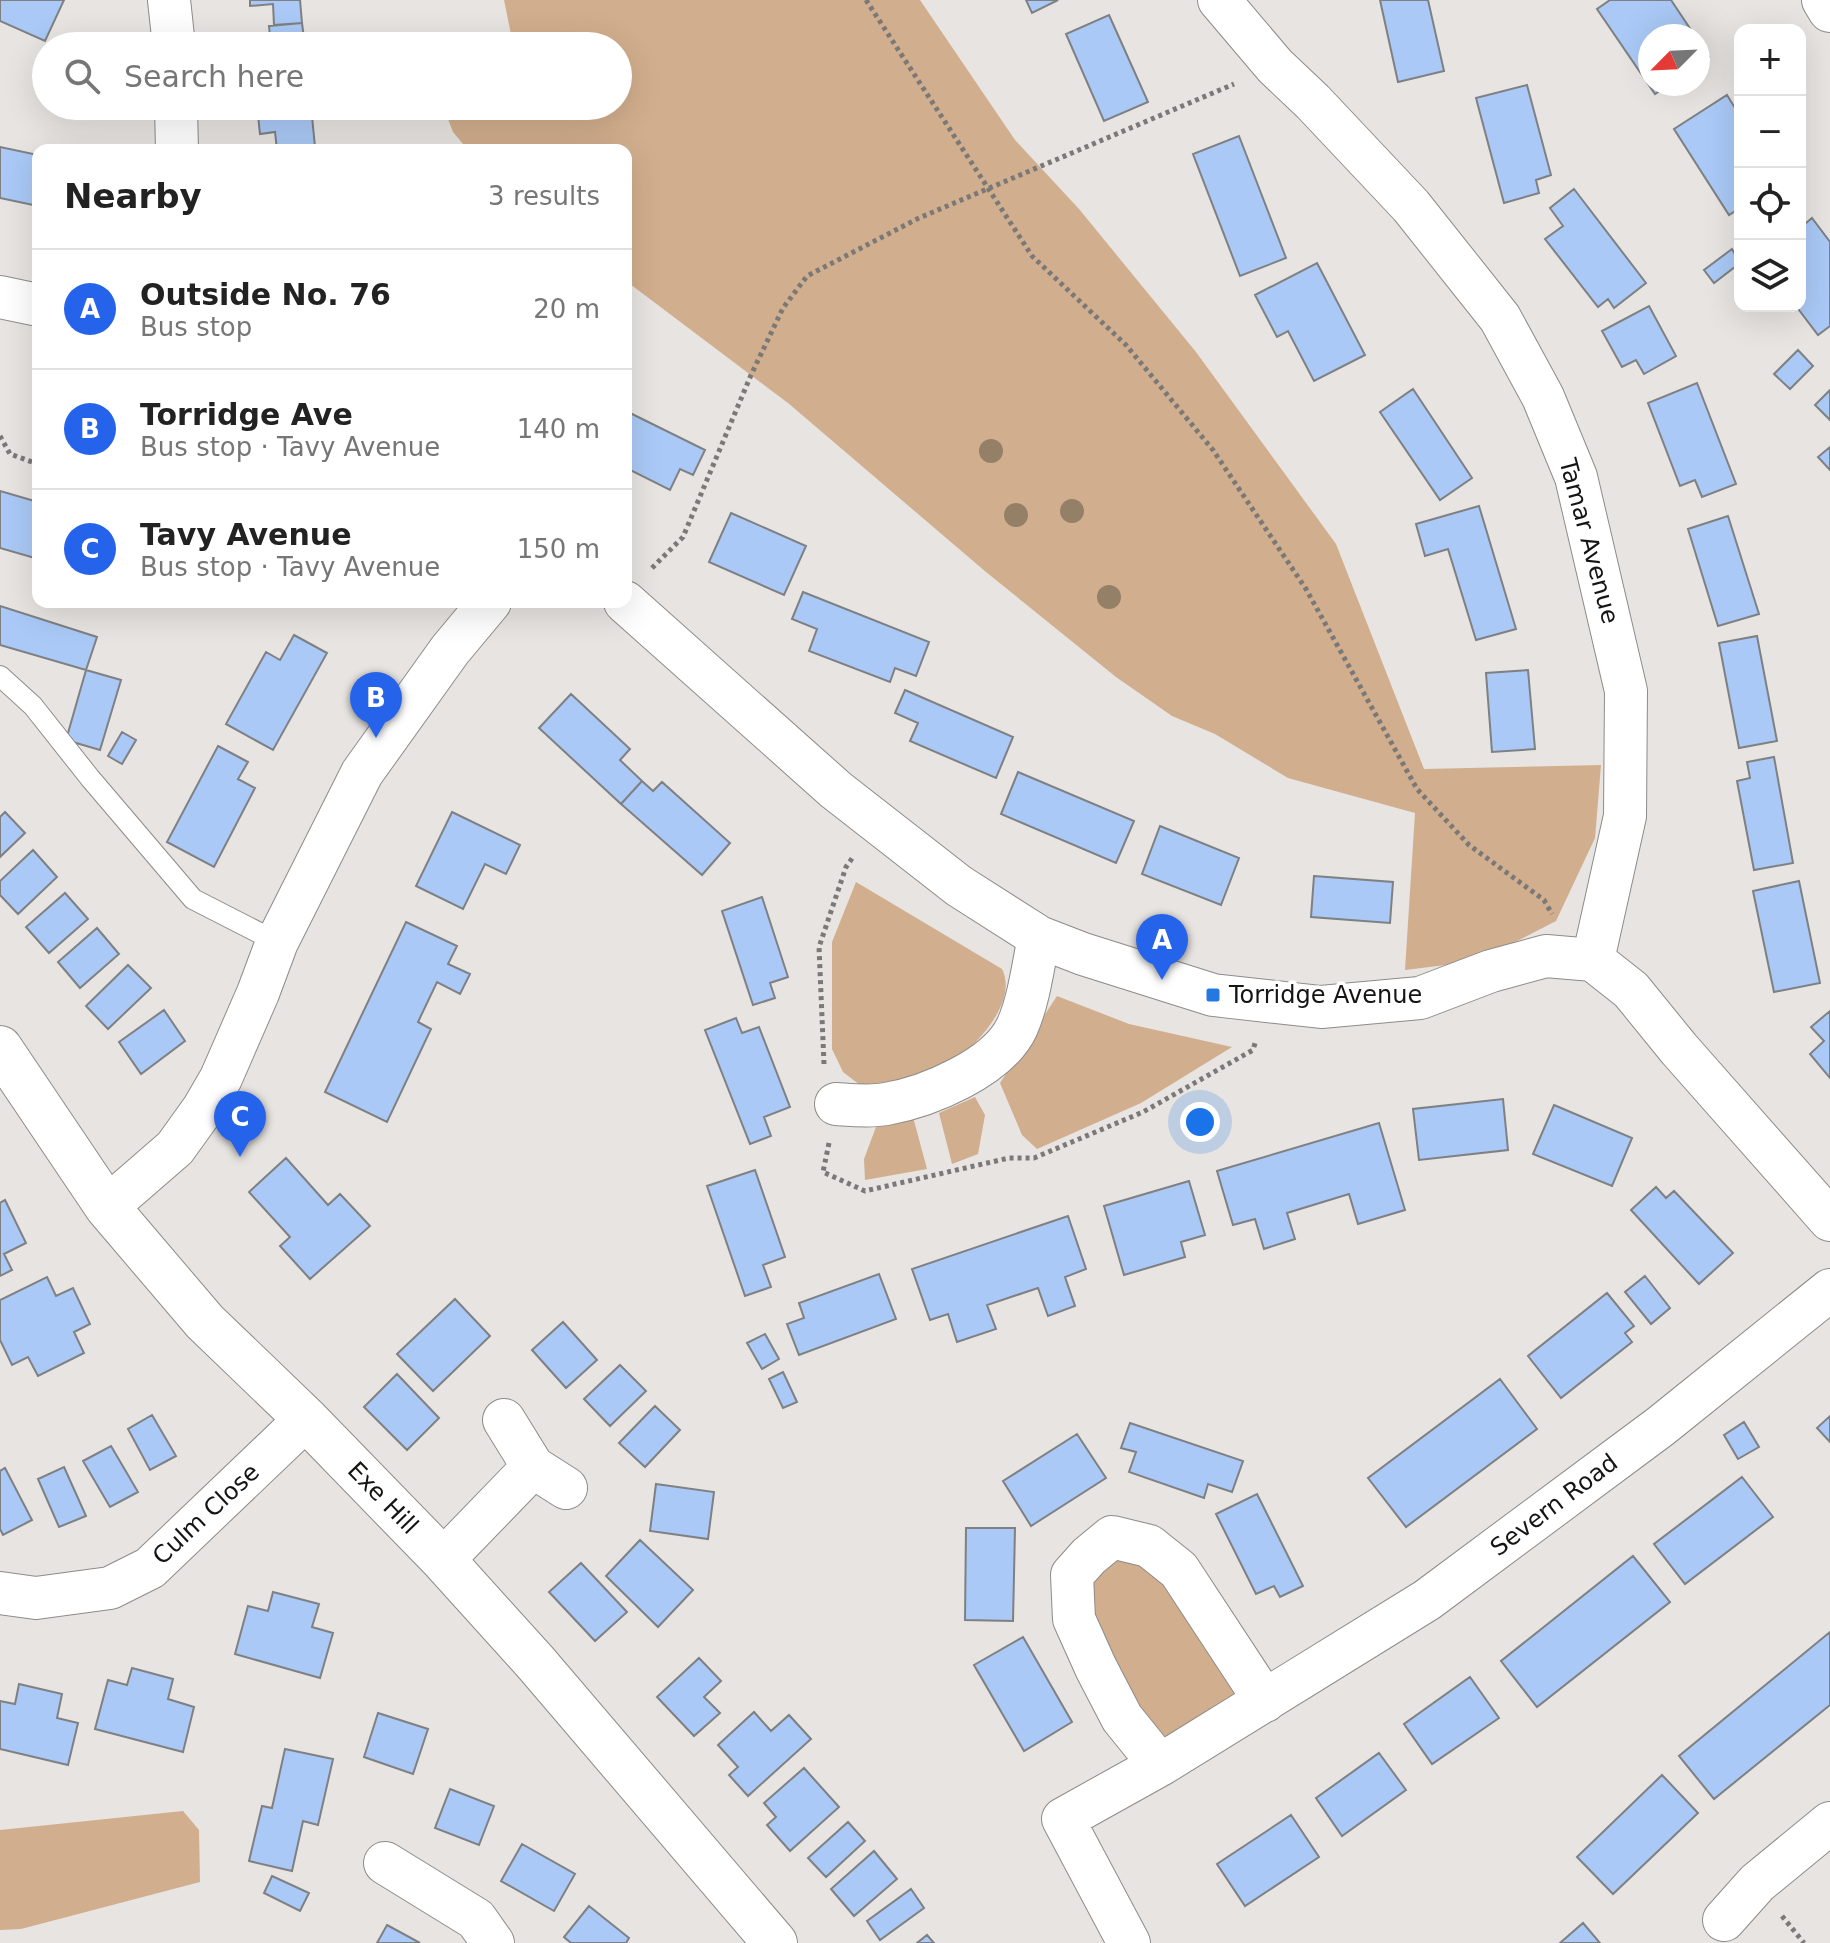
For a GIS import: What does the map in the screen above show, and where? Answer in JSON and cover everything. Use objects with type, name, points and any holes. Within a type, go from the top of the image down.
[{"type":"street","points":[[169,0],[172,32]]},
{"type":"street","name":"Tamar Avenue","points":[[1219,0],[1275,66],[1411,206],[1500,318],[1543,397],[1576,477],[1626,691],[1625,816],[1593,960]]},
{"type":"street","points":[[1824,0],[1830,10]]},
{"type":"street","points":[[176,120],[177,144]]},
{"type":"street","points":[[0,297],[32,304]]},
{"type":"street","points":[[635,588],[836,790],[959,886],[1039,937],[1109,963],[1213,995],[1321,1007],[1420,998],[1491,971],[1546,956],[1593,960],[1631,990],[1830,1220]]},
{"type":"street","points":[[107,1207],[175,1148],[203,1109],[230,1055],[277,942],[362,773],[450,650],[485,608]]},
{"type":"street","points":[[836,1104],[883,1105],[925,1095],[964,1076],[993,1056],[1016,1030],[1039,937]]},
{"type":"street","name":"Exe Hill","points":[[0,1048],[107,1207],[205,1322],[306,1419],[443,1560],[536,1663],[775,1943]]},
{"type":"street","name":"Severn Road","points":[[1129,1943],[1063,1819],[1160,1765],[1427,1600],[1661,1426],[1830,1290]]},
{"type":"street","name":"Culm Close","points":[[0,1593],[36,1598],[110,1588],[150,1568],[306,1419]]},
{"type":"street","points":[[443,1560],[550,1477],[504,1420]]},
{"type":"street","points":[[1160,1765],[1122,1718],[1074,1619],[1072,1575],[1112,1537],[1149,1546],[1179,1570],[1265,1701]]},
{"type":"street","points":[[1724,1920],[1757,1883],[1830,1823]]},
{"type":"street","points":[[385,1863],[476,1919],[493,1943]]},
{"type":"lane","points":[[0,676],[33,706],[193,899],[277,942]]},
{"type":"path","points":[[866,0],[1032,256],[1126,345],[1213,450],[1306,589],[1417,789],[1469,845],[1544,900],[1556,921],[1593,960]]},
{"type":"path","points":[[635,588],[683,537],[757,362],[783,308],[807,276],[919,218],[1275,66]]},
{"type":"path","points":[[0,436],[10,454],[32,462]]},
{"type":"shaded area","points":[[504,0],[920,0],[1015,140],[1079,209],[1196,352],[1336,544],[1424,769],[1601,765],[1595,838],[1556,921],[1478,961],[1405,970],[1415,813],[1288,778],[1215,734],[1172,716],[1116,677],[986,572],[788,403],[632,286],[632,144],[463,144],[448,120],[632,120],[632,32],[511,32]]},
{"type":"shaded area","points":[[856,882],[1002,969],[1006,981],[1000,1008],[984,1033],[943,1069],[903,1085],[864,1088],[843,1072],[832,1049],[832,942]]},
{"type":"shaded area","points":[[1057,996],[1129,1024],[1232,1047],[1141,1103],[1037,1149],[1022,1135],[1000,1083]]},
{"type":"shaded area","points":[[975,1097],[985,1115],[978,1154],[952,1164],[939,1113]]},
{"type":"shaded area","points":[[913,1117],[927,1169],[865,1180],[864,1159],[876,1127]]},
{"type":"shaded area","points":[[1149,1546],[1265,1701],[1160,1765],[1096,1668],[1089,1556]]},
{"type":"shaded area","points":[[183,1811],[199,1830],[200,1882],[21,1929],[0,1930],[0,1830]]},
{"type":"building","points":[[0,0],[64,0],[49,32],[32,32],[32,35],[0,21]]},
{"type":"building","points":[[250,0],[300,0],[302,23],[274,25],[273,4],[250,6]]},
{"type":"building","points":[[1026,0],[1058,0],[1032,13]]},
{"type":"building","points":[[1380,0],[1428,0],[1444,71],[1398,82]]},
{"type":"building","points":[[1610,0],[1671,0],[1687,24],[1638,24],[1638,69],[1597,9]]},
{"type":"building","points":[[1109,15],[1148,102],[1104,121],[1066,34]]},
{"type":"building","points":[[302,23],[303,32],[270,32],[269,26]]},
{"type":"building","points":[[1527,85],[1551,175],[1536,180],[1539,193],[1504,203],[1476,98]]},
{"type":"building","points":[[1727,95],[1734,106],[1734,212],[1729,215],[1674,129]]},
{"type":"building","points":[[258,120],[312,120],[315,144],[276,144],[275,132],[260,134]]},
{"type":"building","points":[[1239,136],[1286,258],[1240,276],[1193,154]]},
{"type":"building","points":[[0,147],[32,154],[32,205],[0,198]]},
{"type":"building","points":[[1574,189],[1646,283],[1614,308],[1608,299],[1598,307],[1545,239],[1563,226],[1550,208]]},
{"type":"building","points":[[1812,218],[1830,242],[1830,326],[1818,335],[1801,312],[1806,312],[1806,223]]},
{"type":"building","points":[[1732,249],[1734,268],[1714,283],[1704,270]]},
{"type":"building","points":[[1317,263],[1365,355],[1314,381],[1288,331],[1277,337],[1255,295]]},
{"type":"building","points":[[1649,306],[1676,356],[1644,374],[1636,360],[1622,367],[1602,331]]},
{"type":"building","points":[[1798,350],[1813,366],[1790,389],[1774,374]]},
{"type":"building","points":[[1697,383],[1736,484],[1702,497],[1695,480],[1680,486],[1648,403]]},
{"type":"building","points":[[1413,389],[1472,478],[1440,500],[1380,412]]},
{"type":"building","points":[[1830,390],[1830,420],[1815,405]]},
{"type":"building","points":[[632,414],[705,450],[693,475],[680,469],[670,490],[632,471]]},
{"type":"building","points":[[1830,447],[1830,470],[1818,457]]},
{"type":"building","points":[[0,491],[32,500],[32,557],[0,548]]},
{"type":"building","points":[[1479,506],[1516,629],[1476,640],[1448,549],[1425,556],[1416,524]]},
{"type":"building","points":[[731,513],[806,546],[784,595],[709,562]]},
{"type":"building","points":[[1728,516],[1759,614],[1718,626],[1688,529]]},
{"type":"building","points":[[803,592],[929,642],[916,676],[895,668],[890,682],[809,651],[817,629],[792,619]]},
{"type":"building","points":[[0,606],[97,637],[86,670],[0,645]]},
{"type":"building","points":[[294,635],[327,653],[273,750],[226,724],[266,652],[280,660]]},
{"type":"building","points":[[1757,636],[1777,741],[1739,748],[1719,643]]},
{"type":"building","points":[[86,670],[121,680],[100,750],[66,740]]},
{"type":"building","points":[[1528,670],[1535,749],[1492,752],[1486,673]]},
{"type":"building","points":[[905,690],[1013,737],[996,778],[910,741],[918,723],[895,713]]},
{"type":"building","points":[[571,694],[630,749],[620,760],[642,781],[621,804],[539,728]]},
{"type":"building","points":[[122,732],[136,740],[122,764],[108,756]]},
{"type":"building","points":[[218,746],[248,762],[238,779],[255,788],[214,867],[167,842]]},
{"type":"building","points":[[1774,757],[1793,863],[1754,870],[1737,781],[1750,778],[1747,762]]},
{"type":"building","points":[[1018,772],[1134,821],[1116,863],[1001,814]]},
{"type":"building","points":[[642,781],[653,791],[662,782],[730,843],[702,875],[621,804]]},
{"type":"building","points":[[5,812],[25,833],[0,857],[0,817]]},
{"type":"building","points":[[452,812],[520,845],[506,874],[485,864],[463,909],[416,886]]},
{"type":"building","points":[[1160,826],[1239,858],[1221,905],[1142,874]]},
{"type":"building","points":[[33,850],[57,877],[18,914],[0,895],[0,881]]},
{"type":"building","points":[[1314,876],[1393,882],[1390,923],[1311,917]]},
{"type":"building","points":[[1799,881],[1820,983],[1774,992],[1753,891]]},
{"type":"building","points":[[65,893],[88,919],[49,953],[26,927]]},
{"type":"building","points":[[762,897],[788,977],[770,983],[775,998],[753,1005],[722,911]]},
{"type":"building","points":[[406,922],[457,946],[448,964],[470,974],[460,994],[437,982],[418,1022],[431,1029],[387,1122],[325,1092]]},
{"type":"building","points":[[97,928],[119,954],[80,988],[58,962]]},
{"type":"building","points":[[128,965],[151,988],[108,1029],[86,1006]]},
{"type":"building","points":[[164,1010],[185,1041],[141,1074],[119,1042]]},
{"type":"building","points":[[1830,1011],[1830,1078],[1810,1054],[1824,1041],[1811,1027]]},
{"type":"building","points":[[736,1018],[742,1033],[759,1027],[790,1107],[764,1117],[771,1136],[750,1144],[705,1030]]},
{"type":"building","points":[[1503,1099],[1508,1150],[1419,1160],[1413,1109]]},
{"type":"building","points":[[1554,1105],[1632,1138],[1612,1186],[1533,1154]]},
{"type":"building","points":[[1379,1123],[1405,1210],[1358,1224],[1349,1194],[1287,1213],[1295,1239],[1264,1249],[1255,1219],[1233,1225],[1217,1171]]},
{"type":"building","points":[[286,1158],[328,1205],[340,1194],[370,1226],[310,1279],[280,1246],[290,1237],[249,1192]]},
{"type":"building","points":[[755,1170],[785,1257],[763,1265],[771,1287],[745,1296],[707,1186]]},
{"type":"building","points":[[1189,1181],[1205,1235],[1181,1242],[1185,1257],[1124,1275],[1104,1206]]},
{"type":"building","points":[[1656,1187],[1666,1198],[1674,1191],[1733,1253],[1699,1284],[1631,1210]]},
{"type":"building","points":[[5,1200],[26,1243],[4,1254],[12,1270],[0,1276],[0,1203]]},
{"type":"building","points":[[1068,1216],[1086,1269],[1065,1277],[1075,1306],[1048,1316],[1038,1288],[987,1305],[996,1329],[957,1342],[948,1314],[930,1320],[912,1269]]},
{"type":"building","points":[[879,1274],[896,1319],[799,1355],[787,1324],[804,1318],[799,1303]]},
{"type":"building","points":[[1645,1276],[1670,1308],[1651,1324],[1625,1292]]},
{"type":"building","points":[[47,1277],[56,1296],[73,1288],[90,1324],[74,1332],[84,1353],[38,1376],[28,1357],[12,1365],[0,1340],[0,1300]]},
{"type":"building","points":[[1607,1293],[1634,1326],[1625,1333],[1632,1342],[1561,1398],[1528,1356]]},
{"type":"building","points":[[455,1299],[490,1336],[433,1391],[397,1354]]},
{"type":"building","points":[[563,1322],[597,1360],[566,1388],[532,1350]]},
{"type":"building","points":[[765,1334],[779,1359],[762,1369],[747,1343]]},
{"type":"building","points":[[620,1365],[646,1391],[610,1426],[584,1399]]},
{"type":"building","points":[[783,1372],[797,1402],[783,1408],[769,1379]]},
{"type":"building","points":[[397,1374],[439,1418],[407,1450],[364,1407]]},
{"type":"building","points":[[1500,1379],[1537,1429],[1406,1527],[1368,1478]]},
{"type":"building","points":[[655,1406],[680,1430],[645,1467],[619,1443]]},
{"type":"building","points":[[152,1415],[176,1456],[150,1470],[128,1429]]},
{"type":"building","points":[[1830,1416],[1830,1442],[1817,1428]]},
{"type":"building","points":[[1744,1422],[1759,1447],[1738,1459],[1724,1435]]},
{"type":"building","points":[[1130,1423],[1243,1461],[1232,1492],[1208,1484],[1204,1498],[1129,1472],[1136,1452],[1121,1448]]},
{"type":"building","points":[[1077,1434],[1106,1478],[1031,1526],[1003,1481]]},
{"type":"building","points":[[111,1446],[138,1492],[110,1507],[83,1461]]},
{"type":"building","points":[[64,1467],[86,1516],[59,1527],[38,1479]]},
{"type":"building","points":[[5,1468],[32,1520],[3,1535],[0,1529],[0,1471]]},
{"type":"building","points":[[1742,1477],[1773,1517],[1685,1584],[1654,1544]]},
{"type":"building","points":[[656,1484],[714,1492],[708,1539],[650,1531]]},
{"type":"building","points":[[1257,1494],[1303,1586],[1280,1597],[1274,1586],[1256,1594],[1216,1514]]},
{"type":"building","points":[[966,1528],[1015,1528],[1013,1621],[965,1620]]},
{"type":"building","points":[[640,1540],[693,1590],[658,1627],[606,1576]]},
{"type":"building","points":[[1633,1556],[1670,1602],[1537,1707],[1501,1661]]},
{"type":"building","points":[[581,1563],[627,1612],[595,1641],[549,1592]]},
{"type":"building","points":[[273,1592],[319,1604],[312,1627],[333,1633],[320,1678],[235,1654],[248,1606],[268,1611]]},
{"type":"building","points":[[1830,1632],[1830,1705],[1714,1799],[1679,1756]]},
{"type":"building","points":[[1023,1637],[1072,1722],[1024,1751],[974,1665]]},
{"type":"building","points":[[699,1658],[721,1681],[704,1697],[720,1713],[694,1736],[657,1697]]},
{"type":"building","points":[[132,1668],[173,1679],[168,1699],[194,1707],[183,1752],[95,1729],[108,1680],[127,1685]]},
{"type":"building","points":[[1470,1677],[1499,1718],[1432,1764],[1404,1724]]},
{"type":"building","points":[[19,1684],[62,1694],[57,1718],[78,1723],[68,1765],[0,1749],[0,1701],[15,1704]]},
{"type":"building","points":[[754,1712],[771,1731],[789,1715],[811,1739],[748,1796],[729,1775],[738,1767],[718,1745]]},
{"type":"building","points":[[378,1713],[428,1729],[413,1774],[364,1757]]},
{"type":"building","points":[[285,1749],[333,1759],[318,1825],[303,1821],[292,1871],[249,1861],[262,1806],[272,1808]]},
{"type":"building","points":[[1379,1753],[1406,1790],[1342,1836],[1316,1798]]},
{"type":"building","points":[[804,1768],[839,1807],[790,1851],[767,1825],[776,1817],[764,1803]]},
{"type":"building","points":[[1662,1775],[1698,1813],[1613,1894],[1577,1857]]},
{"type":"building","points":[[450,1789],[494,1806],[479,1845],[435,1828]]},
{"type":"building","points":[[1291,1815],[1319,1857],[1245,1906],[1217,1864]]},
{"type":"building","points":[[848,1822],[865,1841],[826,1877],[808,1858]]},
{"type":"building","points":[[522,1844],[575,1874],[554,1911],[501,1881]]},
{"type":"building","points":[[874,1851],[897,1879],[854,1916],[831,1889]]},
{"type":"building","points":[[272,1876],[309,1893],[300,1911],[264,1893]]},
{"type":"building","points":[[911,1889],[924,1908],[880,1940],[867,1921]]},
{"type":"building","points":[[589,1906],[629,1938],[626,1943],[571,1943],[564,1937]]},
{"type":"building","points":[[1583,1923],[1600,1943],[1560,1943]]},
{"type":"building","points":[[387,1925],[420,1943],[377,1943]]},
{"type":"building","points":[[927,1935],[934,1943],[917,1943]]},
{"type":"place","name":"Torridge Ave","points":[[376,738]]},
{"type":"place","name":"Outside No. 76","points":[[1162,980]]},
{"type":"place","name":"Torridge Avenue","points":[[1213,995]]},
{"type":"place","name":"Tavy Avenue","points":[[240,1157]]}]
